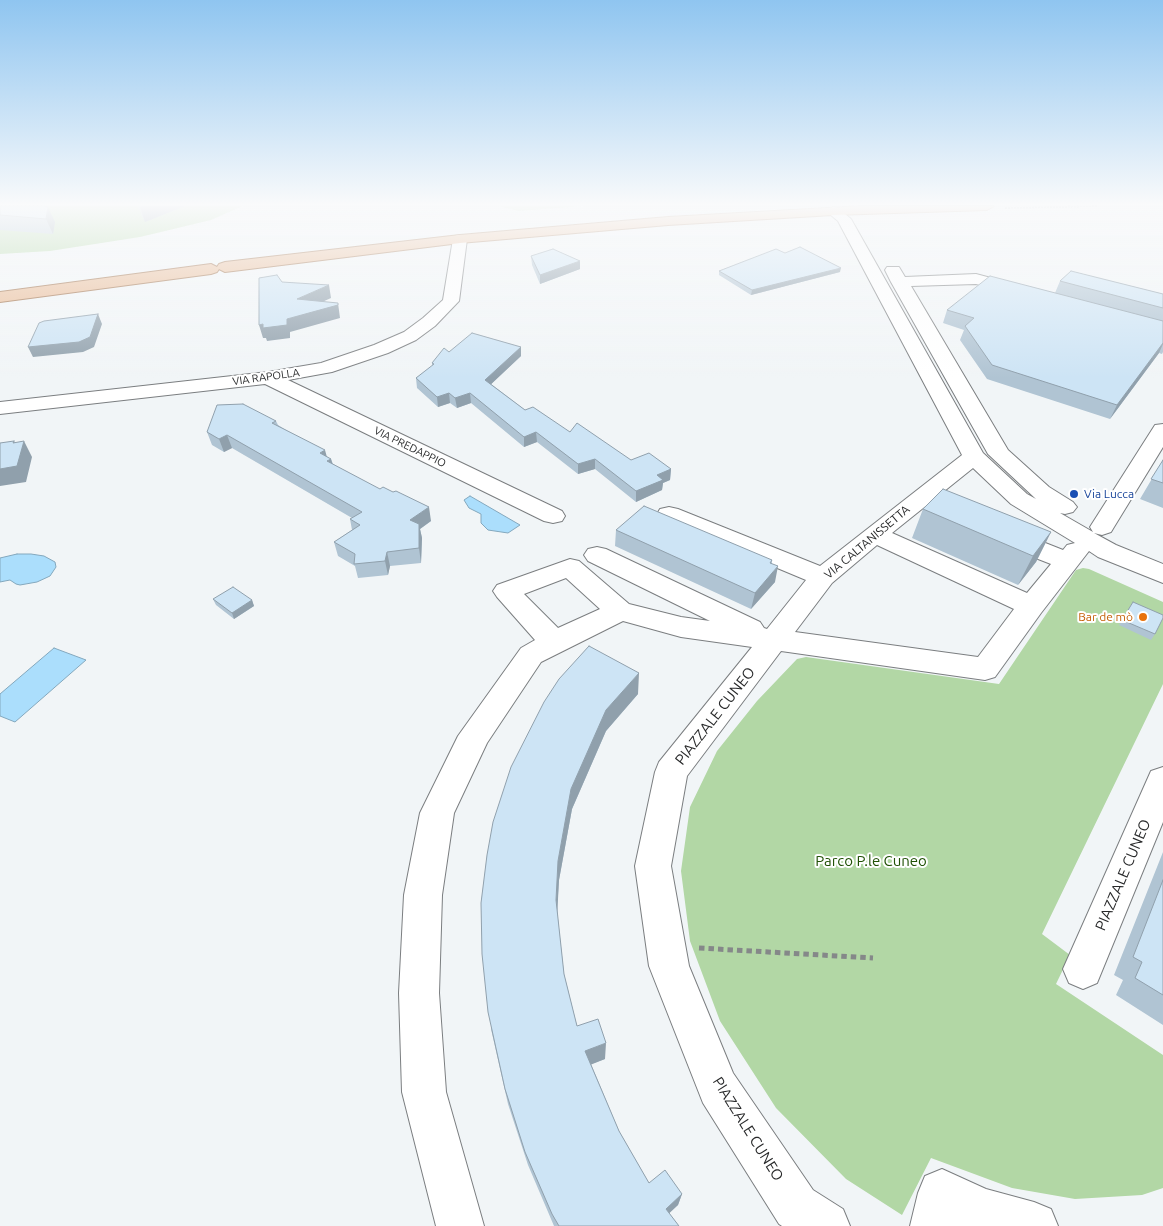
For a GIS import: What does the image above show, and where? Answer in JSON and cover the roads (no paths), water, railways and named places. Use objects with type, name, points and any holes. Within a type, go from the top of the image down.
[{"type":"main road","points":[[0,285],[205,263]]},
{"type":"main road","points":[[0,298],[209,263]]},
{"type":"street","name":"VIA RAPOLLA","points":[[0,408],[268,378],[325,368],[410,336],[423,327],[451,301],[456,263]]},
{"type":"street","points":[[868,263],[974,457],[1019,499],[1107,551],[1163,574]]},
{"type":"street","points":[[889,263],[999,454],[1042,492],[1102,528],[1163,555]]},
{"type":"street","points":[[900,282],[976,279],[1038,296]]},
{"type":"street","name":"VIA PREDAPPIO","points":[[268,378],[553,516]]},
{"type":"street","points":[[1102,528],[1163,430]]},
{"type":"street","points":[[974,457],[999,454]]},
{"type":"street","points":[[974,457],[978,486],[1010,513],[1072,556]]},
{"type":"street","name":"VIA CALTANISSETTA","points":[[774,641],[823,577],[917,500],[974,457]]},
{"type":"street","points":[[917,500],[942,510]]},
{"type":"street","points":[[669,514],[823,577]]},
{"type":"street","points":[[984,528],[1072,556],[1163,594]]},
{"type":"street","points":[[876,535],[1031,606]]},
{"type":"street","points":[[597,555],[774,641]]},
{"type":"street","points":[[554,642],[506,591],[570,566],[620,611],[681,627],[985,669],[1031,606],[1072,556]]},
{"type":"street","points":[[460,1226],[424,1092],[418,993],[423,895],[437,813],[474,736],[531,655],[620,611]]},
{"type":"street","name":"PIAZZALE CUNEO","points":[[774,641],[671,772],[653,866],[669,966],[718,1088],[796,1207],[826,1226]]},
{"type":"street","name":"PIAZZALE CUNEO","points":[[1084,968],[1163,781]]},
{"type":"street","points":[[934,1226],[942,1193],[982,1212],[1034,1226]]},
{"type":"water","points":[[470,496],[520,525],[508,533],[488,530],[481,523],[481,514],[469,508],[464,500]]},
{"type":"water","points":[[17,554],[44,556],[55,562],[56,567],[50,576],[37,582],[20,585],[10,580],[0,582],[0,558]]},
{"type":"water","points":[[54,648],[86,660],[15,722],[0,716],[0,694]]},
{"type":"place","name":"Via Lucca","points":[[1074,494]]},
{"type":"place","name":"Bar de mò","points":[[1143,617]]},
{"type":"park label","name":"Parco P.le Cuneo","points":[[871,861]]}]
